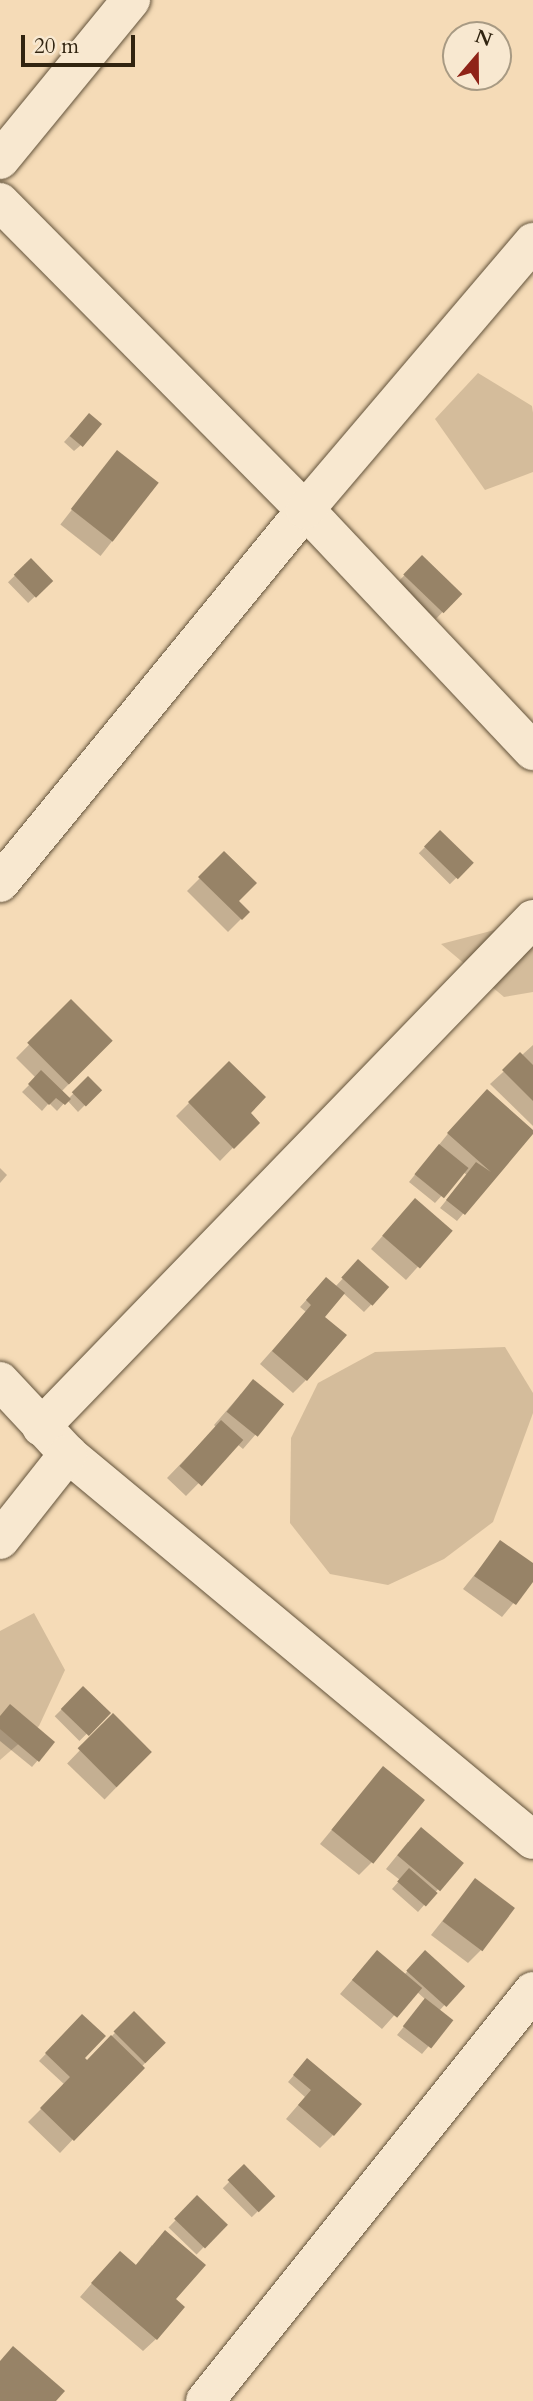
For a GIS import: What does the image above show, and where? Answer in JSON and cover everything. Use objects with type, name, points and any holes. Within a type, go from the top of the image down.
[{"type":"street","points":[[0,160],[131,0]]},
{"type":"street","points":[[0,202],[304,510],[533,751]]},
{"type":"street","points":[[0,883],[304,510],[533,242]]},
{"type":"street","points":[[41,1427],[533,919]]},
{"type":"street","points":[[0,1381],[68,1454],[533,1840]]},
{"type":"street","points":[[0,1540],[68,1454]]},
{"type":"street","points":[[205,2401],[533,1991]]},
{"type":"shaded area","points":[[478,373],[532,406],[533,413],[533,472],[485,490],[435,419]]},
{"type":"shaded area","points":[[533,920],[533,992],[504,997],[441,944]]},
{"type":"shaded area","points":[[505,1347],[533,1393],[533,1413],[493,1522],[444,1559],[388,1585],[330,1574],[290,1523],[291,1438],[318,1383],[375,1352]]},
{"type":"shaded area","points":[[34,1613],[65,1670],[39,1726],[0,1760],[0,1631]]},
{"type":"building","points":[[89,413],[102,424],[83,447],[70,436]]},
{"type":"building","points":[[117,450],[159,483],[113,542],[71,509]]},
{"type":"building","points":[[422,555],[462,594],[444,613],[403,574]]},
{"type":"building","points":[[31,558],[53,581],[36,598],[14,575]]},
{"type":"building","points":[[440,830],[474,863],[458,879],[424,847]]},
{"type":"building","points":[[224,851],[257,883],[239,901],[250,912],[242,920],[198,877]]},
{"type":"building","points":[[71,999],[113,1041],[69,1085],[27,1043]]},
{"type":"building","points":[[520,1052],[533,1065],[533,1101],[502,1070]]},
{"type":"building","points":[[229,1061],[266,1097],[251,1113],[260,1123],[234,1149],[188,1102]]},
{"type":"building","points":[[41,1070],[71,1099],[65,1105],[56,1098],[49,1105],[28,1084]]},
{"type":"building","points":[[88,1076],[102,1090],[86,1106],[72,1092]]},
{"type":"building","points":[[487,1089],[533,1130],[533,1134],[465,1215],[446,1200],[476,1162],[491,1172],[447,1133]]},
{"type":"building","points":[[439,1144],[469,1168],[444,1198],[414,1174]]},
{"type":"building","points":[[415,1198],[453,1231],[420,1269],[382,1236]]},
{"type":"building","points":[[358,1259],[389,1287],[372,1306],[341,1278]]},
{"type":"building","points":[[326,1277],[345,1293],[325,1317],[347,1335],[307,1381],[272,1351],[311,1305],[306,1300]]},
{"type":"building","points":[[253,1379],[284,1404],[258,1437],[227,1412]]},
{"type":"building","points":[[221,1420],[243,1440],[202,1486],[180,1466]]},
{"type":"building","points":[[500,1540],[533,1563],[533,1582],[516,1605],[474,1576]]},
{"type":"building","points":[[83,1686],[111,1713],[89,1736],[61,1709]]},
{"type":"building","points":[[10,1704],[55,1742],[39,1762],[0,1729],[0,1716]]},
{"type":"building","points":[[113,1713],[152,1752],[117,1787],[78,1748]]},
{"type":"building","points":[[383,1766],[425,1800],[373,1864],[331,1830]]},
{"type":"building","points":[[421,1827],[464,1863],[440,1891],[397,1855]]},
{"type":"building","points":[[409,1868],[438,1893],[426,1907],[397,1882]]},
{"type":"building","points":[[475,1878],[515,1908],[482,1951],[443,1921]]},
{"type":"building","points":[[377,1950],[422,1988],[397,2018],[352,1980]]},
{"type":"building","points":[[425,1950],[465,1986],[446,2007],[406,1971]]},
{"type":"building","points":[[425,1998],[453,2020],[431,2049],[403,2026]]},
{"type":"building","points":[[134,2011],[166,2043],[145,2063],[113,2032]]},
{"type":"building","points":[[82,2014],[106,2036],[85,2058],[87,2060],[111,2035],[145,2068],[74,2141],[40,2108],[70,2077],[45,2053]]},
{"type":"building","points":[[307,2058],[362,2104],[334,2136],[298,2105],[311,2090],[293,2075]]},
{"type":"building","points":[[244,2164],[275,2196],[259,2212],[227,2180]]},
{"type":"building","points":[[197,2195],[228,2225],[205,2249],[174,2219]]},
{"type":"building","points":[[165,2230],[206,2265],[176,2299],[185,2307],[157,2340],[91,2283],[120,2251],[136,2265]]},
{"type":"building","points":[[13,2346],[65,2391],[56,2401],[0,2401],[0,2361]]}]
